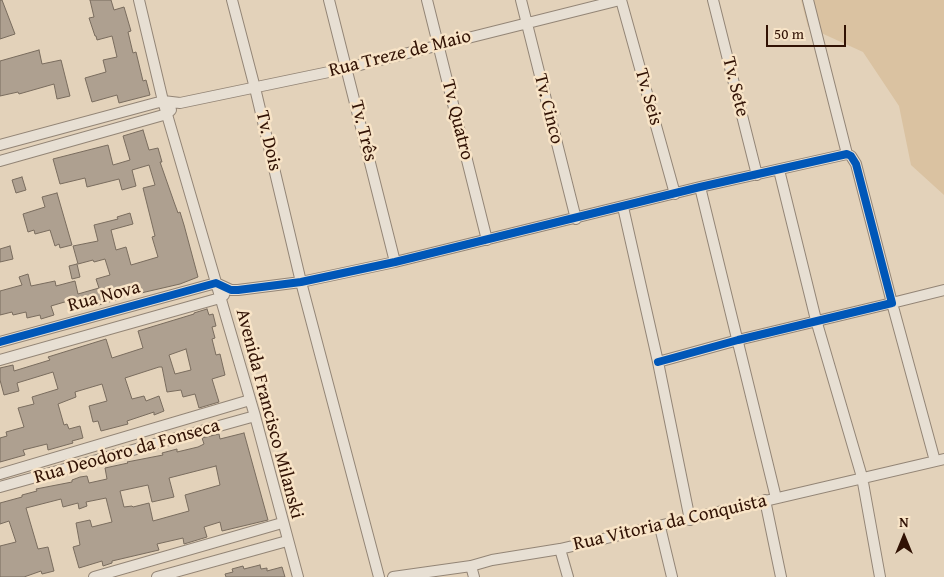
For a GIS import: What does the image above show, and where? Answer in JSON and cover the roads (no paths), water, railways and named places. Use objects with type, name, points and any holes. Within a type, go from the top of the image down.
[{"type":"street","name":"Avenida Francisco Milanski","points":[[139,0],[163,101],[255,416],[282,523],[298,577]]},
{"type":"street","name":"Tv. Dois","points":[[232,0],[301,282],[379,577]]},
{"type":"street","name":"Tv. Três","points":[[329,0],[348,68],[395,262]]},
{"type":"street","name":"Tv. Quatro","points":[[427,0],[487,240]]},
{"type":"street","name":"Tv. Cinco","points":[[521,0],[576,219]]},
{"type":"street","name":"Rua Treze de Maio","points":[[0,145],[163,101],[180,103],[348,68],[620,0]]},
{"type":"street","name":"Tv. Seis","points":[[620,0],[675,194]]},
{"type":"street","name":"Tv. Sete","points":[[713,0],[757,175]]},
{"type":"street","points":[[808,0],[847,154],[855,163],[892,303],[940,460]]},
{"type":"street","name":"Rua Treze de Maio","points":[[0,161],[167,114],[180,103]]},
{"type":"street","points":[[216,283],[231,290],[301,282],[395,262],[847,154]]},
{"type":"street","points":[[779,170],[816,320],[862,478],[880,577]]},
{"type":"street","points":[[700,188],[776,498]]},
{"type":"street","points":[[623,208],[658,362],[690,520]]},
{"type":"street","name":"Rua Nova","points":[[0,342],[216,283]]},
{"type":"street","points":[[220,298],[231,290]]},
{"type":"street","points":[[658,362],[816,320],[944,290]]},
{"type":"street","name":"Rua Nova","points":[[0,360],[220,298]]},
{"type":"street","name":"Rua Deodoro da Fonseca","points":[[0,474],[250,400]]},
{"type":"street","name":"Rua Deodoro da Fonseca","points":[[0,487],[255,416]]},
{"type":"street","name":"Rua Vitoria da Conquista","points":[[393,577],[471,566],[492,560],[560,549],[940,460]]},
{"type":"street","points":[[765,500],[781,577]]},
{"type":"street","points":[[94,577],[282,523]]},
{"type":"street","points":[[660,527],[672,577]]},
{"type":"street","points":[[157,577],[287,541]]},
{"type":"street","points":[[560,549],[568,577]]},
{"type":"street","points":[[471,566],[474,577]]}]
